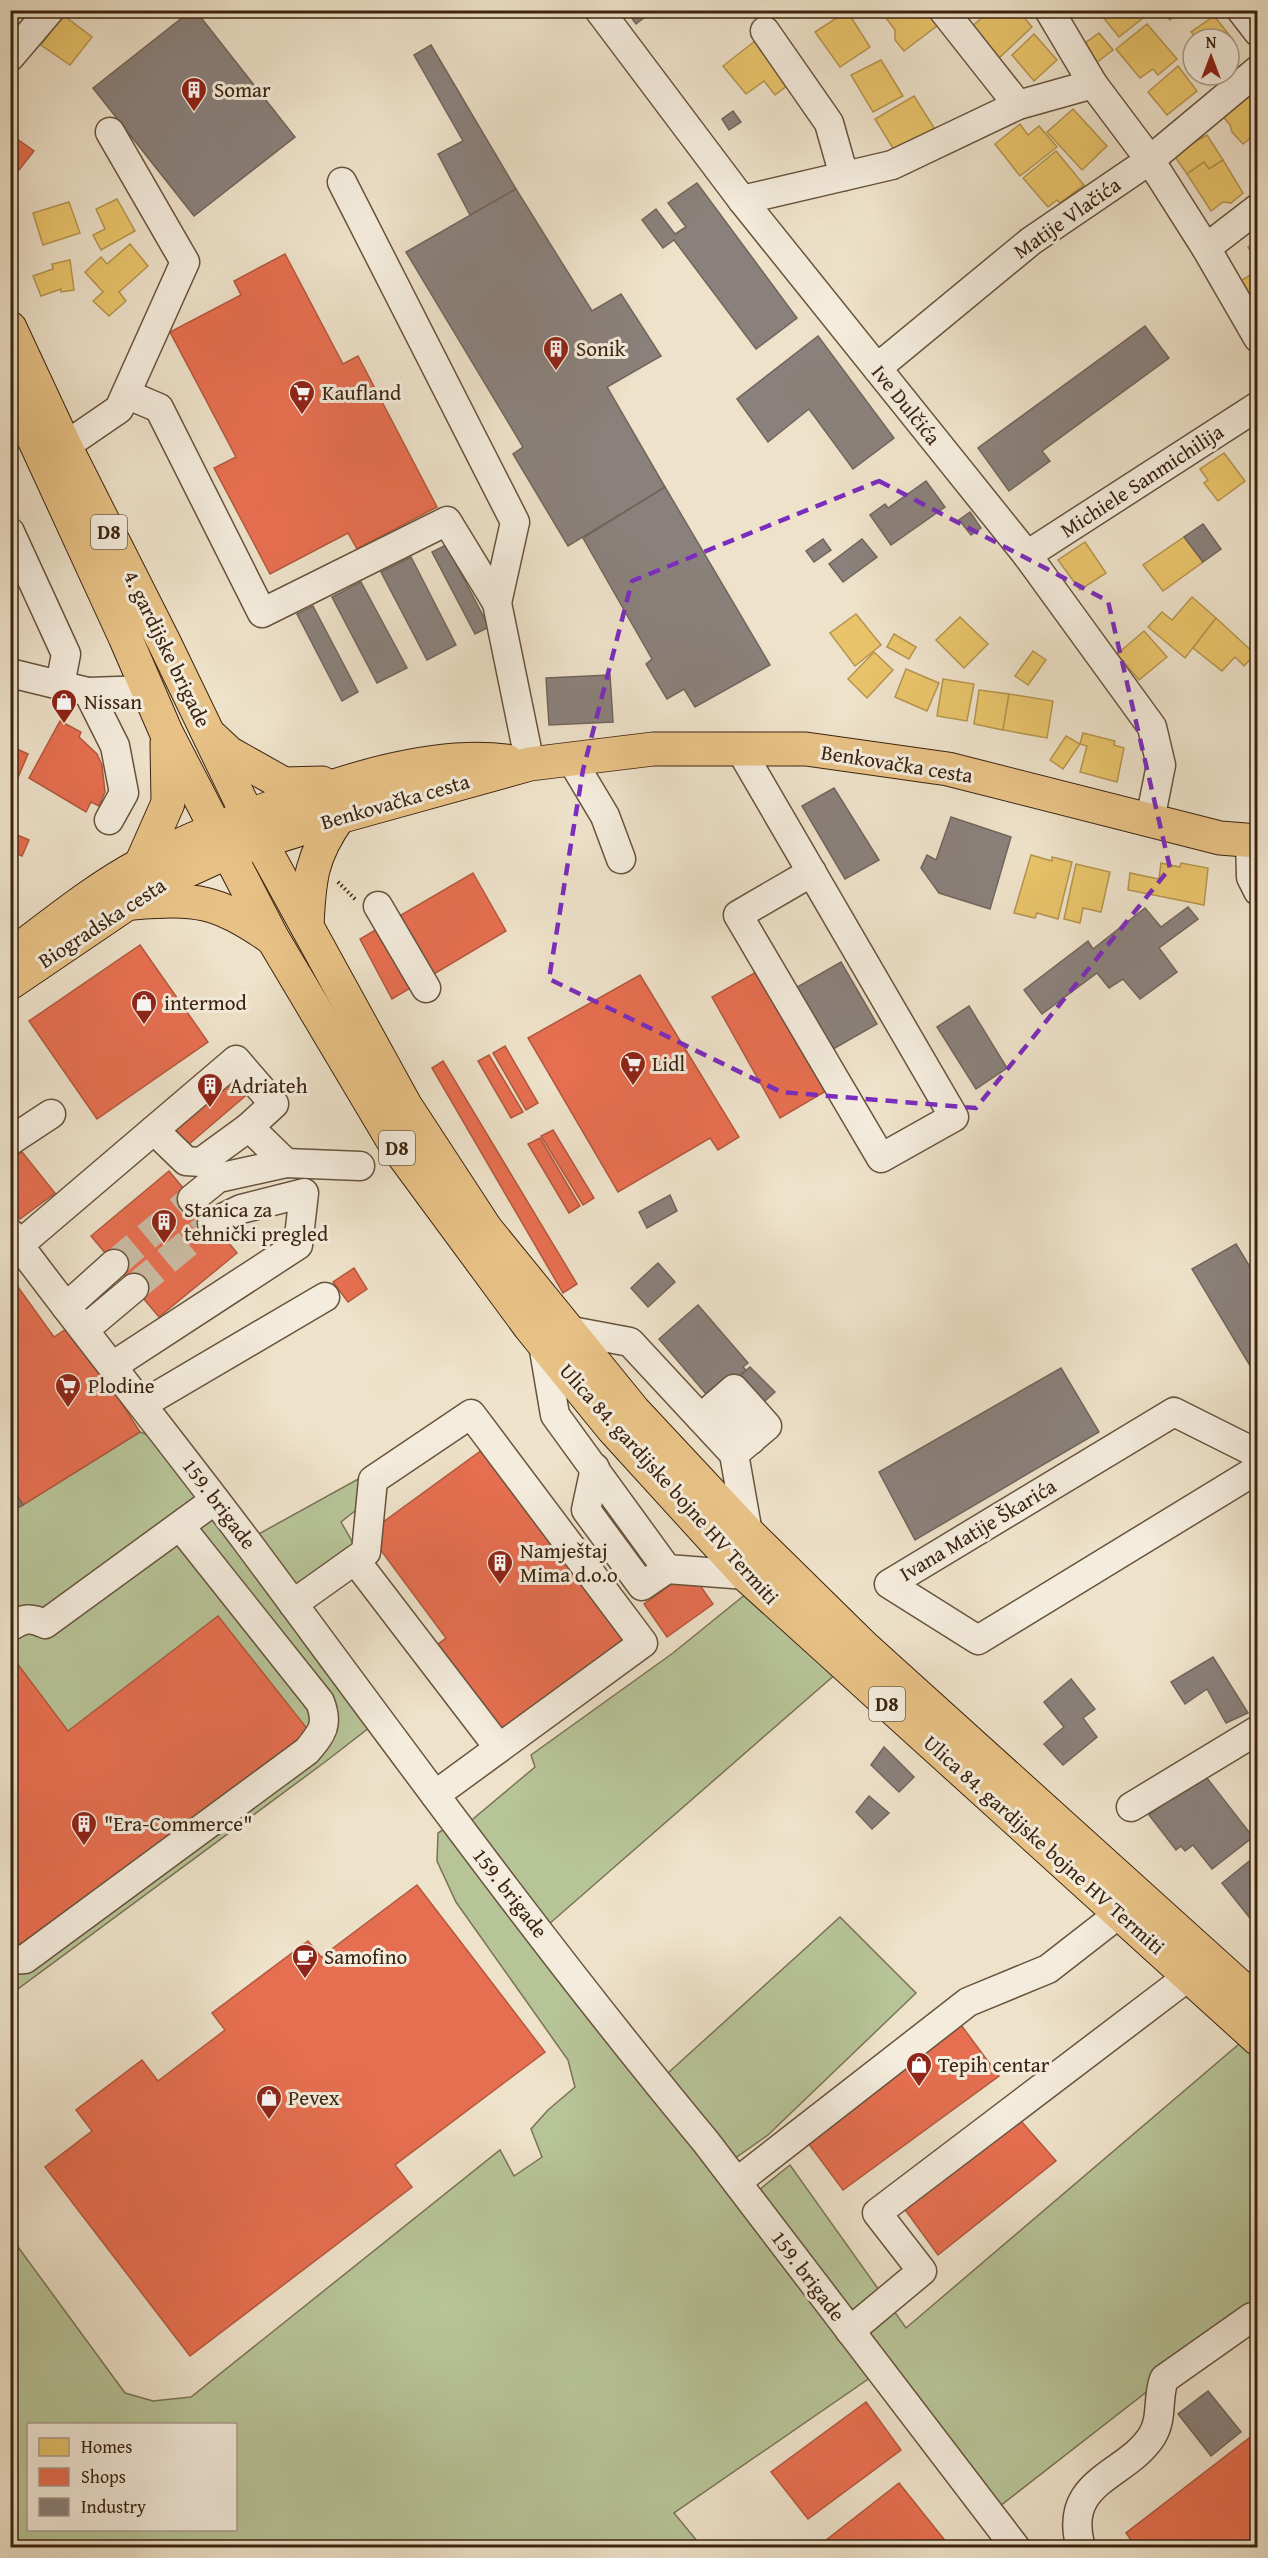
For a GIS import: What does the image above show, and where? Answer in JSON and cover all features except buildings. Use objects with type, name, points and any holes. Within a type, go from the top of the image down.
[{"type":"main road","name":"4. gardijske brigade","points":[[10,328],[65,446],[254,829]]},
{"type":"main road","name":"4. gardijske brigade","points":[[10,387],[166,732],[222,840]]},
{"type":"main road","points":[[141,864],[168,803],[169,767],[166,732]]},
{"type":"main road","points":[[210,736],[229,753],[284,784],[341,782]]},
{"type":"main road","name":"Benkovačka cesta","points":[[254,829],[339,817],[530,764],[653,749],[806,749],[948,769],[1220,838],[1254,840]]},
{"type":"main road","name":"Benkovačka cesta","points":[[254,829],[341,782],[454,759],[484,758],[530,764]]},
{"type":"main road","points":[[307,926],[312,868],[328,833],[339,817]]},
{"type":"main road","points":[[222,840],[254,829]]},
{"type":"main road","name":"Ulica 84. gardijske bojne HV Termiti","points":[[254,829],[405,1105],[614,1429],[746,1575],[1257,2039]]},
{"type":"main road","name":"Biogradska cesta","points":[[10,956],[141,864],[222,840]]},
{"type":"main road","name":"Biogradska cesta","points":[[10,983],[222,840]]},
{"type":"main road","name":"Ulica 84. gardijske bojne HV Termiti","points":[[222,840],[273,939],[395,1144],[555,1337],[634,1411],[748,1533],[864,1647],[1257,2002]]},
{"type":"main road","points":[[128,903],[192,901],[213,904],[230,911],[273,939]]},
{"type":"street","points":[[10,57],[50,10]]},
{"type":"street","name":"Ive Dulčića","points":[[599,10],[742,200],[1027,555],[1152,727],[1161,765],[1150,820]]},
{"type":"street","points":[[943,10],[1017,105]]},
{"type":"street","points":[[1049,10],[1093,84],[1150,160],[1206,248],[1257,338]]},
{"type":"street","points":[[1240,10],[1257,32]]},
{"type":"street","points":[[765,31],[829,123],[844,176]]},
{"type":"street","name":"Matije Vlačića","points":[[877,368],[1031,241],[1150,160],[1257,70]]},
{"type":"street","points":[[742,200],[892,165],[1017,105],[1093,84]]},
{"type":"street","points":[[65,446],[120,409],[185,262],[110,132]]},
{"type":"street","points":[[342,182],[515,522],[497,603]]},
{"type":"street","points":[[1206,248],[1257,208]]},
{"type":"street","points":[[126,394],[159,408],[262,613],[447,521],[497,603],[530,764]]},
{"type":"street","name":"Michiele Sanmichilija","points":[[1027,555],[1257,406]]},
{"type":"street","points":[[10,532],[66,654],[60,685]]},
{"type":"street","points":[[10,673],[88,692],[148,690]]},
{"type":"street","points":[[88,692],[115,746],[124,793],[108,820]]},
{"type":"street","points":[[740,749],[812,872],[954,1117],[881,1158],[738,915],[812,872]]},
{"type":"street","points":[[571,759],[605,816],[621,859]]},
{"type":"street","points":[[1254,840],[1251,876],[1257,891]]},
{"type":"street","points":[[370,906],[426,988]]},
{"type":"street","points":[[15,1239],[154,1130],[236,1060],[274,1104],[249,1127],[201,1162],[186,1161],[154,1130]]},
{"type":"street","points":[[10,1141],[51,1114]]},
{"type":"street","points":[[249,1127],[286,1163]]},
{"type":"street","points":[[212,1223],[241,1209],[304,1193],[360,1166],[395,1144]]},
{"type":"street","points":[[192,1198],[218,1178],[286,1163],[360,1166]]},
{"type":"street","points":[[114,1365],[298,1245],[304,1193]]},
{"type":"street","name":"159. brigade","points":[[15,1239],[84,1330],[114,1365],[215,1500],[301,1599],[737,2182],[1016,2547]]},
{"type":"street","points":[[66,1306],[114,1264]]},
{"type":"street","points":[[84,1330],[134,1288]]},
{"type":"street","points":[[143,1404],[326,1297]]},
{"type":"street","points":[[746,1575],[661,1573],[592,1479],[555,1415],[555,1337],[630,1342],[708,1412],[743,1447],[748,1533]]},
{"type":"street","points":[[708,1412],[734,1389],[767,1426],[743,1447]]},
{"type":"street","name":"Ivana Matije Škarića","points":[[1257,1454],[1174,1412],[889,1584],[978,1640],[1257,1469]]},
{"type":"street","points":[[301,1599],[360,1556],[374,1480],[471,1414],[643,1643],[442,1790]]},
{"type":"street","points":[[10,1627],[20,1620],[34,1619],[45,1624],[215,1500]]},
{"type":"street","points":[[10,1960],[25,1959],[307,1751],[322,1732],[325,1715],[320,1702],[180,1526]]},
{"type":"street","points":[[360,1556],[499,1748]]},
{"type":"street","points":[[1131,1807],[1257,1730]]},
{"type":"street","points":[[737,2182],[968,2002],[1048,1969],[1120,1913]]},
{"type":"street","points":[[850,2331],[922,2271],[877,2213],[1189,1976]]},
{"type":"street","points":[[1081,2547],[1078,2527],[1085,2498],[1092,2486],[1133,2455],[1151,2438],[1159,2421],[1160,2390],[1164,2379],[1252,2316]]},
{"type":"path","points":[[334,879],[370,906]]},
{"type":"highlighted area","points":[[879,481],[1108,601],[1170,868],[976,1108],[781,1092],[549,979],[583,770],[632,581]]},
{"type":"green space","points":[[140,1432],[174,1444],[246,1541],[360,1478],[360,1507],[341,1522],[357,1550],[288,1598],[379,1720],[11,1994],[11,1512]]},
{"type":"green space","points":[[757,1585],[845,1666],[541,1931],[657,2083],[840,1917],[916,1993],[768,2135],[724,2166],[749,2198],[790,2165],[906,2328],[1252,2033],[1257,2039],[1257,2306],[991,2513],[880,2371],[674,2513],[702,2547],[11,2547],[10,2236],[125,2393],[153,2401],[191,2397],[500,2150],[514,2176],[542,2157],[531,2129],[548,2110],[575,2087],[568,2060],[456,1902],[437,1861],[438,1833],[455,1822],[461,1829],[535,1767],[531,1755],[673,1653]]},
{"type":"tunnel","points":[[114,1264],[192,1199]]},
{"type":"tunnel","points":[[134,1288],[212,1223]]},
{"type":"place","name":"Somar","points":[[194,113]]},
{"type":"place","name":"Sonik","points":[[556,372]]},
{"type":"place","name":"Kaufland","points":[[302,416]]},
{"type":"place","name":"Nissan","points":[[64,725]]},
{"type":"place","name":"intermod","points":[[144,1026]]},
{"type":"place","name":"Lidl","points":[[633,1087]]},
{"type":"place","name":"Adriateh","points":[[210,1109]]},
{"type":"place","name":"Stanica za tehnički pregled","points":[[164,1245]]},
{"type":"place","name":"Plodine","points":[[68,1409]]},
{"type":"place","name":"Namještaj Mima d.o.o","points":[[500,1586]]},
{"type":"place","name":"\"Era-Commerce\"","points":[[84,1847]]},
{"type":"place","name":"Samofino","points":[[305,1980]]},
{"type":"place","name":"Tepih centar","points":[[919,2088]]},
{"type":"place","name":"Pevex","points":[[269,2121]]}]
